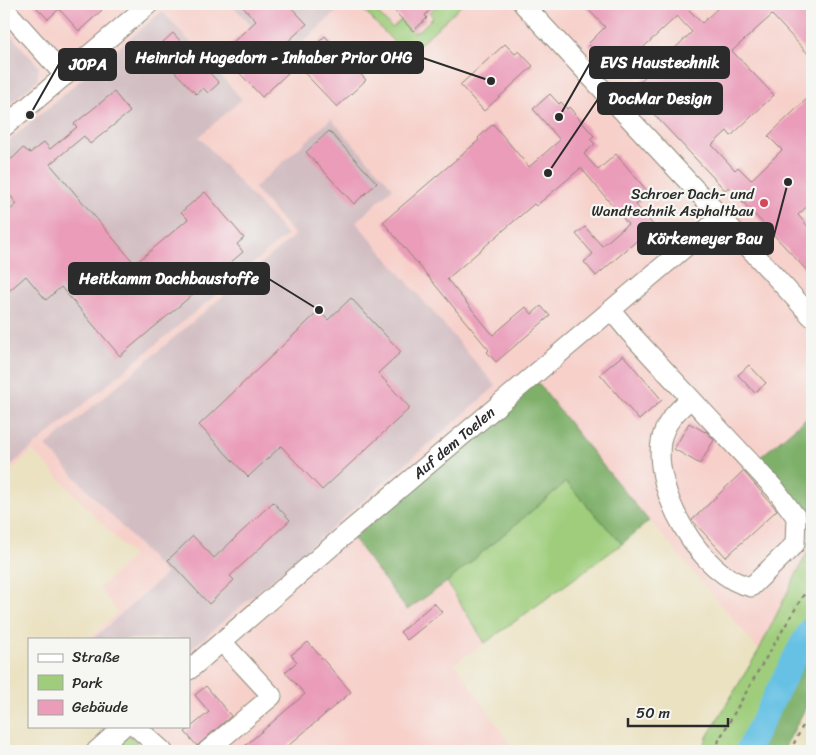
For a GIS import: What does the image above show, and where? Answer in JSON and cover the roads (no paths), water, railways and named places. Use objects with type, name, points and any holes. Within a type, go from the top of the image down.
[{"type":"street","points":[[4,127],[149,4]]},
{"type":"street","points":[[523,4],[812,318]]},
{"type":"street","points":[[4,8],[65,76]]},
{"type":"street","name":"Auf dem Toelen","points":[[190,669],[354,527],[721,217]]},
{"type":"street","points":[[611,310],[690,399],[776,490],[796,517],[795,544],[752,587],[740,585],[717,568],[697,549],[677,518],[661,471],[661,442],[669,420],[690,399]]},
{"type":"street","points":[[207,751],[272,696],[222,642]]},
{"type":"street","points":[[96,751],[122,728]]},
{"type":"street","points":[[138,728],[163,751]]},
{"type":"waterway","points":[[747,751],[812,627]]},
{"type":"place","name":"Heinrich Hagedorn - Inhaber Prior OHG","points":[[491,81]]},
{"type":"place","name":"JOPA","points":[[30,115]]},
{"type":"place","name":"EVS Haustechnik","points":[[559,117]]},
{"type":"place","name":"DocMar Design","points":[[548,173]]},
{"type":"place","name":"Körkemeyer Bau","points":[[788,182]]},
{"type":"place","name":"Schroer Dach- und Wandtechnik Asphaltbau","points":[[764,203]]},
{"type":"place","name":"Heitkamm Dachbaustoffe","points":[[319,310]]}]
